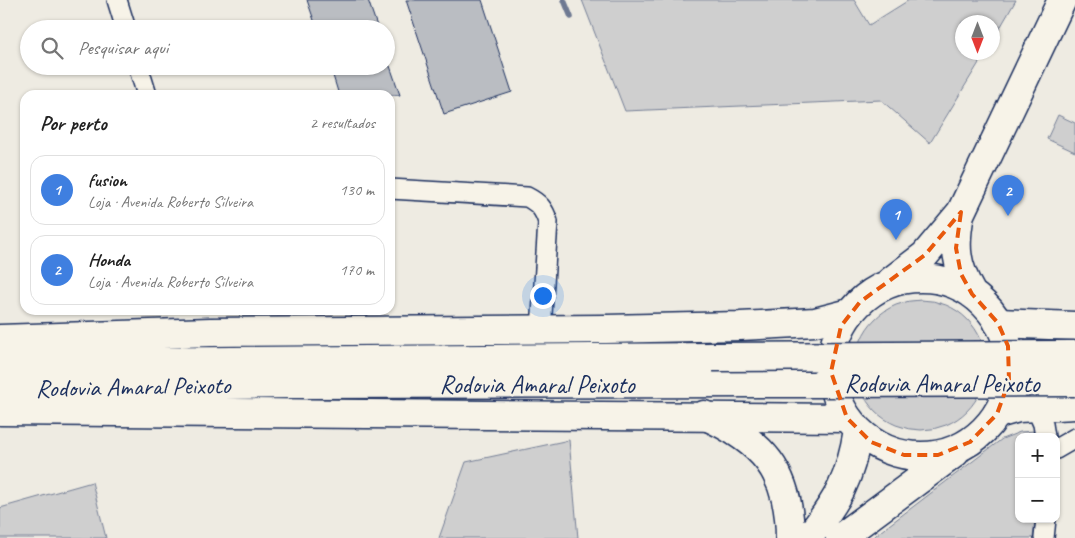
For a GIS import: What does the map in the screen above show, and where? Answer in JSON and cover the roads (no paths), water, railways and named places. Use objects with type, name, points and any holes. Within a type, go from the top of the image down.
[{"type":"main road","points":[[972,294],[957,260],[956,237],[961,212],[1062,0]]},
{"type":"main road","points":[[961,212],[925,255],[886,285],[872,292],[850,313],[835,341],[831,372],[838,402],[852,424],[887,450],[912,456],[938,455],[970,442]]},
{"type":"main road","points":[[840,538],[970,442],[988,426],[997,414],[1010,381],[1011,364],[1008,346],[998,322],[972,294],[958,286],[934,279],[918,278],[886,285]]},
{"type":"main road","points":[[0,340],[210,332],[541,330],[787,324],[815,322],[850,313]]},
{"type":"main road","points":[[998,322],[1075,326]]},
{"type":"main road","name":"Rodovia Amaral Peixoto","points":[[0,388],[291,384],[1075,356]]},
{"type":"main road","name":"Rodovia Amaral Peixoto","points":[[0,362],[713,370],[1074,401]]},
{"type":"main road","points":[[997,414],[1018,408],[1074,401]]},
{"type":"main road","points":[[0,410],[704,415],[852,424]]},
{"type":"main road","points":[[704,415],[746,437],[767,457],[785,495],[790,520],[790,538]]},
{"type":"main road","points":[[808,538],[835,501],[848,478],[852,424]]},
{"type":"street","points":[[117,0],[123,20]]},
{"type":"street","points":[[141,75],[145,90]]},
{"type":"street","points":[[395,189],[527,196],[537,202],[545,211],[548,222],[541,330]]},
{"type":"street","points":[[1035,406],[1043,424],[1044,433]]},
{"type":"street","points":[[1060,447],[1075,438]]},
{"type":"street","points":[[1044,538],[1046,523]]},
{"type":"waterway","points":[[564,0],[571,17]]},
{"type":"place","name":"Honda","points":[[1008,216]]},
{"type":"place","name":"fusion","points":[[896,240]]}]
